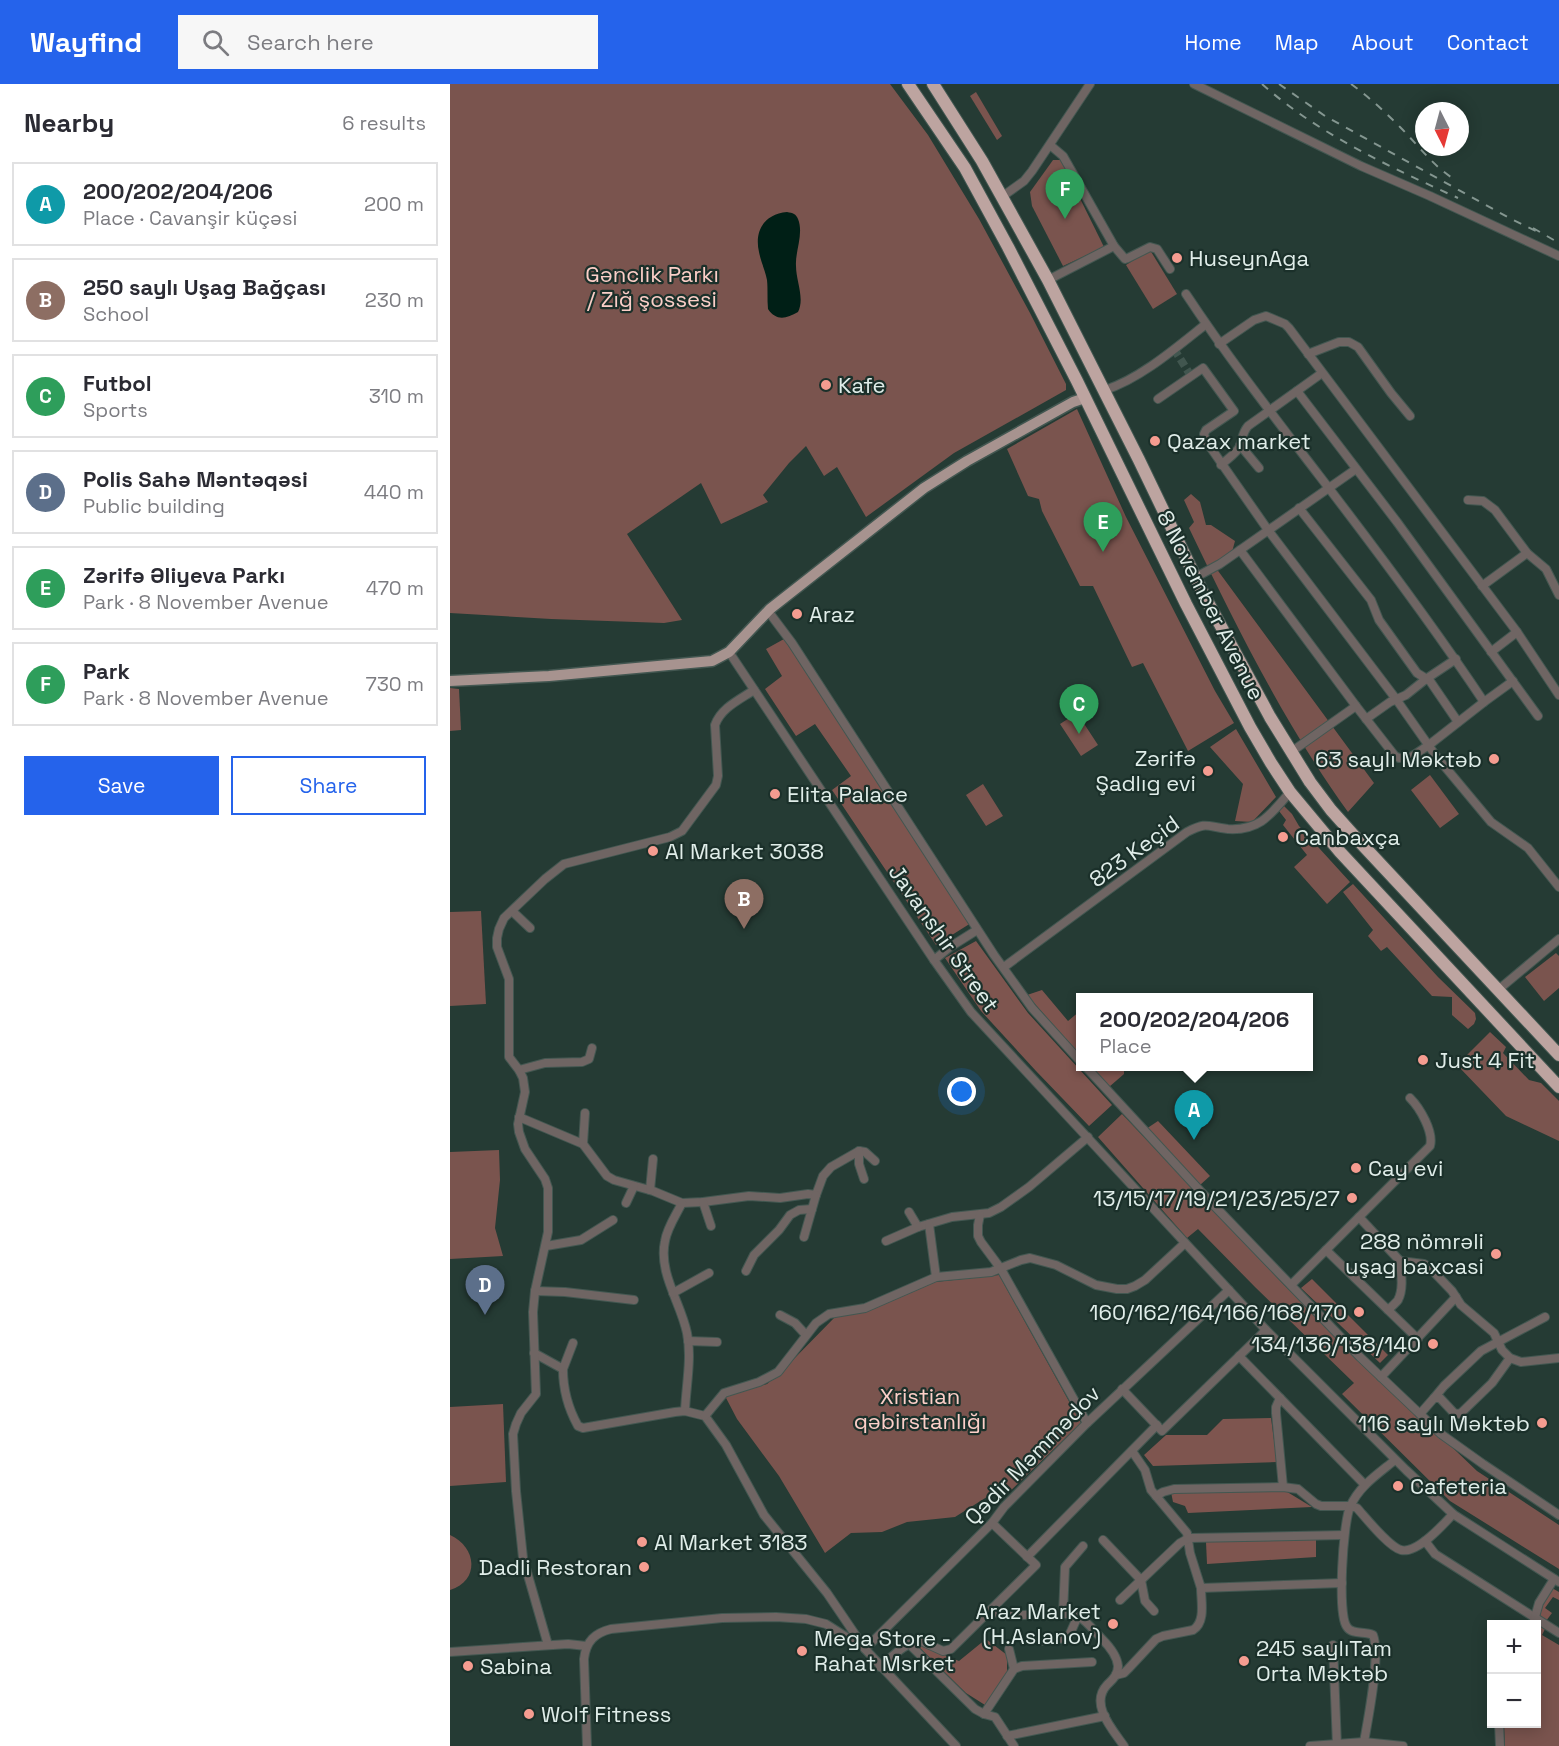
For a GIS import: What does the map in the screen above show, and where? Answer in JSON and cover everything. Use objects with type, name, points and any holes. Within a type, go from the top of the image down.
[{"type":"highway","name":"8 November Avenue","points":[[908,84],[975,187],[1030,288],[1186,604],[1244,717],[1271,763],[1290,792],[1340,852],[1559,1087]]},
{"type":"highway","name":"8 November Avenue","points":[[933,84],[1003,196],[1105,390],[1196,577],[1264,707],[1291,752],[1331,810],[1357,840],[1559,1055]]},
{"type":"highway","points":[[1085,398],[1105,390]]},
{"type":"main road","points":[[450,681],[538,677],[711,661],[729,652],[768,611],[854,542],[941,477],[1085,398]]},
{"type":"street","points":[[1003,196],[1024,181],[1090,84]]},
{"type":"street","points":[[1194,84],[1361,166],[1559,256]]},
{"type":"street","points":[[1050,145],[1063,156],[1114,246],[1125,259],[1154,247],[1170,269]]},
{"type":"street","points":[[1048,280],[1114,246]]},
{"type":"street","points":[[1186,294],[1219,344],[1456,659],[1484,702]]},
{"type":"street","points":[[1219,344],[1254,320],[1266,315],[1285,324],[1517,632],[1559,695]]},
{"type":"street","points":[[1105,390],[1132,378],[1206,324]]},
{"type":"street","points":[[1308,354],[1339,342],[1349,342],[1358,347],[1410,416]]},
{"type":"street","points":[[1158,399],[1203,368],[1234,411],[1206,430],[1204,434],[1221,465],[1429,745],[1491,822],[1528,848],[1559,887]]},
{"type":"street","points":[[1221,465],[1237,451],[1243,432],[1269,410],[1322,373]]},
{"type":"street","points":[[1298,391],[1397,522],[1538,716]]},
{"type":"street","points":[[1240,445],[1259,468]]},
{"type":"street","points":[[1196,577],[1220,564],[1356,469]]},
{"type":"street","points":[[1468,500],[1484,501],[1495,510],[1527,553],[1546,569],[1559,595]]},
{"type":"street","points":[[1299,508],[1371,600],[1379,620],[1417,673],[1430,681],[1458,722]]},
{"type":"street","points":[[1240,550],[1356,706],[1395,756],[1399,758],[1411,757],[1429,745],[1513,681]]},
{"type":"street","points":[[1482,586],[1527,553]]},
{"type":"street","name":"Javanshir Street","points":[[768,611],[792,643],[977,930],[1032,1008],[1076,1057]]},
{"type":"street","points":[[1491,652],[1517,632]]},
{"type":"street","name":"Javanshir Street","points":[[729,652],[971,1012],[1266,1330],[1395,1460],[1453,1514],[1557,1581]]},
{"type":"street","points":[[1366,719],[1390,702],[1406,695],[1456,659]]},
{"type":"street","points":[[548,1645],[523,1558],[513,1434],[516,1424],[536,1394],[535,1291],[548,1232],[548,1188],[545,1179],[525,1149],[519,1132],[519,1117],[525,1092],[523,1078],[509,1057],[509,979],[497,947],[499,929],[504,918],[564,864],[670,837],[682,831],[718,782],[715,726],[717,718],[754,690]]},
{"type":"street","points":[[1291,752],[1356,706]]},
{"type":"street","name":"823 Keçid","points":[[1004,967],[1187,832],[1206,825],[1228,829],[1252,826],[1269,817],[1290,792]]},
{"type":"street","points":[[512,911],[530,928]]},
{"type":"street","points":[[934,960],[977,930]]},
{"type":"street","points":[[1498,990],[1559,939]]},
{"type":"street","points":[[519,1070],[545,1063],[582,1062],[589,1059],[592,1048]]},
{"type":"street","points":[[1090,1071],[1203,1194],[1370,1367],[1450,1440],[1559,1515]]},
{"type":"street","points":[[1291,1285],[1430,1146],[1431,1137],[1421,1110],[1410,1098]]},
{"type":"street","points":[[583,1144],[585,1113]]},
{"type":"street","points":[[519,1117],[583,1144],[607,1176],[682,1203],[749,1196],[780,1198],[816,1195]]},
{"type":"street","points":[[886,1241],[918,1227],[952,1217],[980,1215],[1001,1207],[1029,1187],[1088,1137]]},
{"type":"street","points":[[804,1237],[823,1176],[831,1167],[859,1152],[865,1152],[874,1161]]},
{"type":"street","points":[[859,1152],[859,1164],[864,1179]]},
{"type":"street","points":[[650,1190],[653,1159]]},
{"type":"street","points":[[626,1203],[634,1186]]},
{"type":"street","points":[[703,1202],[711,1226]]},
{"type":"street","points":[[682,1203],[664,1244],[667,1274],[682,1313],[688,1341],[685,1412]]},
{"type":"street","points":[[746,1271],[754,1255],[779,1230],[790,1215],[799,1210],[812,1209]]},
{"type":"street","points":[[909,1212],[918,1227]]},
{"type":"street","points":[[980,1215],[978,1236],[1000,1269],[1087,1423]]},
{"type":"street","points":[[1359,1217],[1400,1261],[1424,1264],[1429,1267],[1469,1312],[1489,1327],[1499,1341],[1502,1350],[1510,1358],[1521,1362],[1559,1358]]},
{"type":"street","points":[[546,1246],[581,1240],[613,1220]]},
{"type":"street","points":[[929,1224],[936,1277]]},
{"type":"street","points":[[705,1416],[724,1393],[759,1382],[777,1372],[816,1323],[830,1314],[865,1308],[936,1277],[981,1274],[1030,1258],[1056,1265],[1096,1285],[1127,1289],[1145,1280],[1185,1243]]},
{"type":"street","points":[[1326,1250],[1418,1338]]},
{"type":"street","points":[[1388,1310],[1398,1300],[1400,1293],[1400,1261]]},
{"type":"street","points":[[673,1293],[709,1273]]},
{"type":"street","name":"Qədir Məmmədov","points":[[865,1648],[992,1523],[1004,1507],[1087,1423],[1229,1290]]},
{"type":"street","points":[[535,1291],[634,1300]]},
{"type":"street","points":[[1382,1377],[1456,1298]]},
{"type":"street","points":[[780,1315],[795,1323],[806,1335]]},
{"type":"street","points":[[1420,1414],[1444,1386],[1481,1351],[1545,1317]]},
{"type":"street","points":[[1122,1389],[1162,1431],[1266,1330]]},
{"type":"street","points":[[688,1341],[717,1342]]},
{"type":"street","points":[[573,1342],[563,1369],[563,1379],[568,1406],[578,1426],[583,1428],[675,1412],[705,1416],[726,1445],[764,1515],[827,1593],[865,1648],[880,1667],[956,1746]]},
{"type":"street","points":[[534,1353],[563,1369]]},
{"type":"street","points":[[1239,1356],[1365,1485]]},
{"type":"street","points":[[1434,1398],[1440,1398],[1454,1413],[1461,1413],[1492,1383],[1510,1358]]},
{"type":"street","points":[[1280,1398],[1276,1413],[1283,1487]]},
{"type":"street","points":[[1027,1557],[1157,1425]]},
{"type":"street","points":[[1116,1675],[1124,1673],[1156,1640],[1163,1636],[1193,1630],[1198,1627],[1201,1618],[1201,1588],[1190,1553],[1189,1538],[1184,1527],[1149,1487],[1145,1470],[1131,1451]]},
{"type":"street","points":[[1364,1742],[1373,1683],[1375,1645],[1373,1635],[1350,1630],[1346,1626],[1343,1615],[1342,1583],[1344,1535],[1350,1506],[1365,1485],[1395,1460]]},
{"type":"street","points":[[1156,1496],[1174,1489],[1283,1487],[1298,1489],[1321,1506],[1357,1508],[1391,1545],[1401,1550],[1412,1550],[1453,1514]]},
{"type":"street","points":[[880,1667],[909,1644],[921,1641],[947,1651],[951,1649],[1036,1565],[992,1523]]},
{"type":"street","points":[[1120,1600],[1180,1543],[1189,1538],[1344,1535]]},
{"type":"street","points":[[1103,1540],[1141,1580],[1145,1600],[1154,1611]]},
{"type":"street","points":[[1425,1540],[1435,1554],[1533,1620]]},
{"type":"street","points":[[1063,1614],[1065,1567],[1083,1546]]},
{"type":"street","points":[[1534,1620],[1543,1595],[1557,1581]]},
{"type":"street","points":[[1201,1588],[1342,1583]]},
{"type":"street","points":[[992,1609],[1005,1616],[1063,1614],[1078,1616],[1110,1648],[1118,1668],[1116,1675],[1101,1694],[1101,1706],[1124,1746]]},
{"type":"street","points":[[1040,1641],[1068,1638],[1078,1616]]},
{"type":"street","points":[[586,1746],[584,1659],[586,1646],[600,1632],[722,1618],[776,1617],[806,1619],[826,1624],[865,1648]]},
{"type":"street","points":[[1541,1624],[1559,1633]]},
{"type":"street","points":[[909,1644],[975,1709],[995,1717],[1014,1746]]},
{"type":"street","points":[[450,1652],[548,1645],[586,1646]]},
{"type":"street","points":[[1333,1645],[1337,1745]]},
{"type":"street","points":[[1009,1649],[1014,1669]]},
{"type":"street","points":[[984,1714],[1014,1669],[1022,1666],[1092,1662]]},
{"type":"street","points":[[1007,1736],[1105,1716]]},
{"type":"street","points":[[1499,1728],[1500,1746]]},
{"type":"street","points":[[1310,1746],[1364,1742],[1403,1746]]},
{"type":"green space","name":"Gənclik Parkı / Zığ şossesi","points":[[450,84],[890,84],[928,135],[979,219],[1030,313],[1066,384],[1066,390],[954,453],[866,517],[837,467],[824,476],[806,446],[763,495],[768,502],[721,524],[701,483],[627,534],[682,620],[664,623],[450,613]]},
{"type":"green space","points":[[976,92],[1002,136],[997,140],[970,96]]},
{"type":"green space","points":[[1053,160],[1061,160],[1104,247],[1063,266],[1032,206],[1030,192]]},
{"type":"green space","points":[[1150,250],[1177,294],[1153,309],[1126,265]]},
{"type":"green space","points":[[1077,409],[1126,517],[1215,691],[1234,723],[1188,751],[1143,663],[1132,667],[1093,586],[1080,586],[1042,511],[1039,499],[1028,496],[1007,449]]},
{"type":"green space","points":[[1191,494],[1200,502],[1206,525],[1211,525],[1235,541],[1232,552],[1213,564],[1374,783],[1348,812],[1282,709],[1224,601],[1189,528],[1194,522],[1184,500]]},
{"type":"green space","points":[[450,688],[459,689],[461,730],[450,731]]},
{"type":"green space","points":[[1077,713],[1098,745],[1081,756],[1060,724]]},
{"type":"green space","points":[[1236,729],[1276,797],[1252,822],[1235,821],[1243,784],[1210,747]]},
{"type":"green space","points":[[1430,775],[1459,814],[1440,828],[1411,790]]},
{"type":"green space","points":[[983,784],[1003,816],[986,826],[966,795]]},
{"type":"green space","points":[[1284,806],[1350,882],[1327,904],[1294,867],[1307,855],[1283,825],[1286,820],[1279,811]]},
{"type":"green space","points":[[1353,884],[1438,977],[1475,1013],[1474,1024],[1468,1029],[1452,1015],[1452,997],[1432,996],[1387,947],[1381,951],[1368,936],[1373,930],[1343,892]]},
{"type":"green space","points":[[481,911],[486,1004],[450,1006],[450,912]]},
{"type":"green space","points":[[1556,953],[1559,956],[1559,988],[1544,1001],[1525,977]]},
{"type":"green space","points":[[1490,1032],[1506,1047],[1503,1053],[1529,1080],[1541,1083],[1559,1101],[1559,1141],[1506,1116],[1457,1065]]},
{"type":"green space","points":[[1122,1114],[1285,1286],[1477,1471],[1559,1525],[1559,1569],[1450,1501],[1342,1394],[1354,1383],[1198,1229],[1187,1238],[1098,1137]]},
{"type":"green space","points":[[499,1150],[500,1180],[495,1228],[503,1256],[450,1259],[450,1152]]},
{"type":"green space","name":"Xristian qəbirstanlığı","points":[[999,1275],[1081,1423],[1003,1498],[990,1495],[955,1517],[907,1522],[882,1532],[851,1533],[825,1553],[779,1476],[737,1419],[725,1396],[767,1384],[835,1317],[864,1312],[935,1282]]},
{"type":"green space","points":[[503,1404],[506,1482],[450,1486],[450,1407]]},
{"type":"green space","points":[[450,1535],[466,1547],[471,1564],[466,1579],[460,1586],[450,1590]]},
{"type":"green space","points":[[1541,1627],[1545,1629],[1542,1635],[1559,1645],[1559,1746],[1505,1746],[1504,1728],[1541,1728]]},
{"type":"shaded area","points":[[787,212],[795,215],[800,225],[796,272],[801,301],[798,312],[782,318],[774,316],[768,309],[767,280],[759,252],[758,237],[767,220],[779,213]]},
{"type":"shaded area","points":[[784,639],[971,923],[936,945],[832,790],[851,776],[815,724],[796,736],[765,689],[782,676],[766,649]]},
{"type":"shaded area","points":[[976,941],[1028,1013],[1076,1066],[1076,1071],[1081,1071],[1112,1105],[1089,1126],[981,1011],[945,958]]},
{"type":"shaded area","points":[[1042,990],[1068,1021],[1076,1014],[1076,1050],[1027,995]]},
{"type":"shaded area","points":[[1095,1071],[1124,1071],[1124,1074],[1109,1087]]},
{"type":"shaded area","points":[[1158,1121],[1210,1176],[1200,1185],[1146,1129]]},
{"type":"shaded area","points":[[1312,1279],[1388,1355],[1380,1363],[1301,1288]]},
{"type":"shaded area","points":[[1271,1418],[1277,1462],[1153,1466],[1144,1455],[1166,1435],[1207,1435],[1223,1419]]},
{"type":"shaded area","points":[[1284,1490],[1312,1507],[1188,1513],[1185,1506],[1173,1502],[1171,1492]]},
{"type":"shaded area","points":[[1316,1537],[1316,1557],[1207,1564],[1206,1542]]},
{"type":"shaded area","points":[[1552,1588],[1559,1592],[1559,1600],[1553,1597],[1545,1608],[1552,1613],[1546,1621],[1540,1616],[1540,1602]]},
{"type":"shaded area","points":[[986,1639],[1007,1655],[1007,1674],[985,1705],[966,1693],[917,1645],[959,1661]]},
{"type":"tunnel","points":[[1174,349],[1191,376]]},
{"type":"railway","points":[[1262,84],[1307,119],[1331,134],[1458,198]]},
{"type":"railway","points":[[1279,84],[1325,116],[1540,233]]},
{"type":"railway","points":[[1351,84],[1383,110],[1432,162],[1454,179]]},
{"type":"railway","points":[[1533,228],[1559,243]]},
{"type":"place","name":"Park","points":[[1065,219]]},
{"type":"place","name":"HuseynAga","points":[[1177,258]]},
{"type":"place","name":"Kafe","points":[[826,385]]},
{"type":"place","name":"Qazax market","points":[[1155,441]]},
{"type":"place","name":"Zərifə Əliyeva Parkı","points":[[1103,552]]},
{"type":"place","name":"Araz","points":[[797,614]]},
{"type":"place","name":"Futbol","points":[[1079,734]]},
{"type":"place","name":"63 saylı Məktəb","points":[[1494,759]]},
{"type":"place","name":"Zərifə Şadlıg evi","points":[[1208,771]]},
{"type":"place","name":"Elita Palace","points":[[775,794]]},
{"type":"place","name":"Canbaxça","points":[[1283,837]]},
{"type":"place","name":"Al Market 3038","points":[[653,851]]},
{"type":"place","name":"250 saylı Uşag Bağçası","points":[[744,929]]},
{"type":"place","name":"Just 4 Fit","points":[[1423,1060]]},
{"type":"place","name":"200/202/204/206","points":[[1194,1140]]},
{"type":"place","name":"Cay evi","points":[[1356,1168]]},
{"type":"place","name":"13/15/17/19/21/23/25/27","points":[[1352,1198]]},
{"type":"place","name":"288 nömrəli uşag baxcasi","points":[[1496,1254]]},
{"type":"place","name":"160/162/164/166/168/170","points":[[1359,1312]]},
{"type":"place","name":"Polis Sahə Məntəqəsi","points":[[485,1315]]},
{"type":"place","name":"134/136/138/140","points":[[1433,1344]]},
{"type":"place","name":"116 saylı Məktəb","points":[[1542,1423]]},
{"type":"place","name":"Cafeteria","points":[[1398,1486]]},
{"type":"place","name":"Al Market 3183","points":[[642,1542]]},
{"type":"place","name":"Dadli Restoran","points":[[644,1567]]},
{"type":"place","name":"Araz Market (H.Aslanov)","points":[[1113,1624]]},
{"type":"place","name":"Mega Store - Rahat Msrket","points":[[802,1651]]},
{"type":"place","name":"245 saylıTam Orta Məktəb","points":[[1244,1661]]},
{"type":"place","name":"Sabina","points":[[468,1666]]},
{"type":"place","name":"Wolf Fitness","points":[[529,1714]]}]
